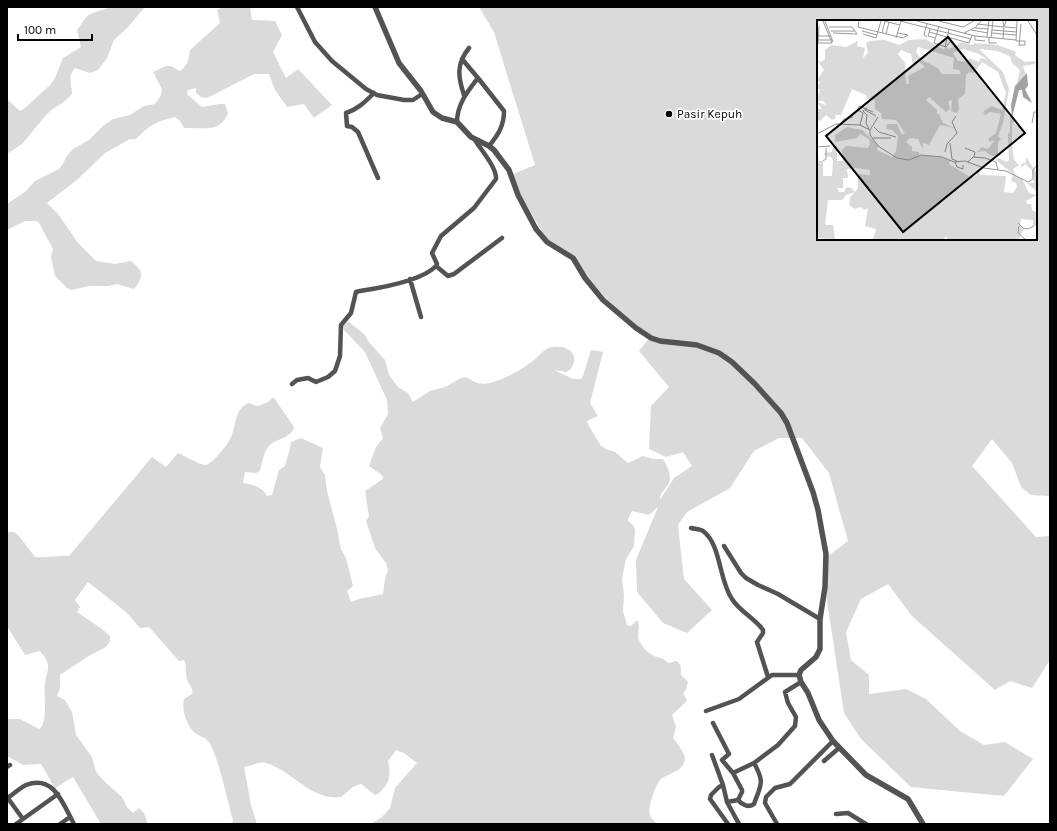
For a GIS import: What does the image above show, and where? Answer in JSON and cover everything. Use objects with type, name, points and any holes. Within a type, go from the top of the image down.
[{"type":"street","points":[[297,7],[314,42],[332,61],[366,89],[374,93],[404,100],[413,100],[422,94]]},
{"type":"street","points":[[375,7],[399,63],[422,94],[433,112],[442,118],[457,122],[471,137],[494,150],[509,170],[518,195],[536,229],[547,242],[574,258],[585,278],[603,300],[636,328],[651,338],[660,341],[697,345],[719,353],[732,362],[755,384],[781,413],[787,423],[813,492],[823,533],[826,554],[825,587],[820,618],[820,649],[816,657],[801,670],[799,675],[801,682],[808,693],[819,720],[839,748],[866,775],[908,799],[924,824]]},
{"type":"street","points":[[464,95],[459,81],[459,73],[462,59],[469,48]]},
{"type":"street","points":[[462,59],[504,111],[503,124],[500,132],[489,146]]},
{"type":"street","points":[[457,122],[464,95],[478,78]]},
{"type":"street","points":[[374,93],[362,106],[346,113],[346,115],[347,126],[352,127],[358,132],[378,178]]},
{"type":"street","points":[[475,140],[493,168],[496,174],[496,179],[474,208],[441,236],[432,253],[436,266],[448,276],[454,274],[502,238]]},
{"type":"street","points":[[292,384],[297,380],[308,378],[316,382],[328,377],[335,371],[340,356],[341,325],[351,313],[356,292],[392,285],[424,274],[436,266]]},
{"type":"street","points":[[410,279],[421,317]]},
{"type":"street","points":[[691,528],[701,530],[708,536],[716,552],[722,577],[732,600],[763,630],[763,633],[757,642],[768,677]]},
{"type":"street","points":[[724,546],[741,573],[746,578],[820,618]]},
{"type":"street","points":[[706,710],[739,699],[772,675],[799,675]]},
{"type":"street","points":[[734,773],[754,763],[778,745],[795,726],[796,717],[788,703],[786,692],[801,682]]},
{"type":"street","points":[[713,723],[729,754],[722,760],[734,773],[742,790],[738,800]]},
{"type":"street","points":[[777,824],[765,803],[766,797],[775,788],[790,784],[833,741]]},
{"type":"street","points":[[824,761],[839,748]]},
{"type":"street","points":[[712,755],[723,785],[727,802],[739,824]]},
{"type":"street","points":[[727,802],[738,800],[746,806],[754,804],[761,782],[761,776],[754,763]]},
{"type":"street","points":[[22,819],[7,797],[25,786],[32,784],[47,784],[58,794],[74,824]]},
{"type":"street","points":[[723,785],[718,787],[711,795],[710,799],[728,824]]},
{"type":"street","points":[[16,824],[58,794]]},
{"type":"street","points":[[836,814],[848,813],[866,824]]},
{"type":"street","points":[[60,824],[70,817]]},
{"type":"shaded area","points":[[112,7],[145,7],[127,28],[114,40],[107,58],[98,70],[90,73],[75,68],[71,74],[70,81],[72,94],[47,114],[22,144],[7,154],[7,99],[20,111],[25,108],[50,85],[55,78],[63,58],[81,47],[77,30],[87,16]]},
{"type":"shaded area","points":[[223,7],[250,7],[252,20],[275,21],[282,35],[273,52],[286,78],[298,69],[332,105],[314,118],[304,104],[287,107],[275,90],[269,74],[254,74],[207,98],[201,97],[196,93],[196,88],[188,90],[187,94],[202,107],[225,104],[228,113],[225,120],[215,127],[210,128],[184,128],[180,121],[175,117],[158,122],[136,139],[130,139],[105,153],[78,179],[47,203],[58,214],[78,243],[96,261],[115,264],[131,261],[138,268],[141,274],[140,281],[134,289],[117,284],[108,286],[89,286],[71,290],[67,288],[55,276],[51,257],[53,249],[39,223],[36,221],[25,221],[7,230],[7,204],[26,191],[35,181],[59,169],[73,149],[89,140],[103,126],[113,119],[130,115],[144,106],[155,104],[161,95],[162,89],[153,72],[166,66],[171,66],[180,71],[183,69],[188,62],[190,50],[220,23],[217,10]]},
{"type":"shaded area","points":[[479,7],[1050,7],[1050,496],[1031,495],[1021,487],[1012,463],[992,439],[972,466],[1036,537],[1050,536],[1050,660],[1032,688],[1010,681],[995,690],[912,616],[888,584],[861,599],[846,632],[851,660],[869,675],[869,694],[906,689],[926,699],[960,731],[984,745],[1005,742],[1033,759],[1004,796],[911,787],[861,739],[844,713],[827,601],[824,559],[848,541],[829,473],[802,438],[779,438],[754,451],[730,488],[687,512],[678,525],[684,579],[712,610],[687,633],[663,623],[637,592],[636,560],[658,507],[649,515],[632,511],[628,519],[635,530],[634,546],[626,559],[622,578],[624,595],[623,611],[627,625],[631,626],[638,621],[638,636],[644,648],[651,655],[663,659],[668,663],[676,661],[680,666],[681,675],[688,681],[686,690],[683,693],[687,701],[672,715],[676,727],[673,738],[679,745],[685,759],[684,763],[679,769],[662,778],[655,790],[649,811],[651,818],[658,824],[371,824],[382,817],[390,808],[395,788],[417,763],[404,753],[396,750],[388,761],[389,779],[386,786],[375,795],[361,784],[353,787],[341,797],[330,797],[311,790],[285,772],[266,763],[258,763],[244,767],[251,805],[257,824],[232,824],[233,820],[215,754],[207,740],[192,730],[185,717],[183,703],[184,699],[192,694],[192,688],[187,679],[184,660],[179,661],[149,627],[140,628],[126,612],[88,582],[75,600],[80,607],[77,612],[110,636],[110,641],[106,647],[87,657],[60,675],[60,688],[57,696],[65,700],[72,712],[76,735],[92,757],[96,772],[122,797],[127,807],[133,813],[139,808],[144,813],[148,824],[101,824],[73,777],[55,788],[41,764],[23,765],[7,756],[7,719],[20,719],[39,729],[42,726],[45,715],[45,681],[48,667],[46,659],[40,651],[25,655],[7,626],[7,532],[14,532],[19,536],[35,557],[69,556],[152,457],[166,467],[178,453],[201,464],[209,464],[229,441],[239,412],[241,408],[247,404],[250,403],[258,406],[274,398],[294,427],[290,434],[275,441],[269,446],[264,455],[260,471],[256,473],[245,472],[243,483],[260,488],[267,496],[272,495],[279,470],[285,466],[291,442],[301,438],[323,448],[320,467],[325,475],[327,491],[341,549],[346,558],[353,586],[347,591],[351,602],[383,594],[388,570],[386,563],[375,548],[366,521],[369,516],[365,491],[383,479],[383,476],[369,466],[376,447],[383,438],[380,428],[388,414],[387,400],[365,352],[344,330],[343,326],[348,321],[365,335],[368,341],[385,360],[389,375],[398,387],[408,393],[413,402],[430,391],[445,387],[461,378],[466,377],[476,383],[483,384],[507,377],[523,368],[545,350],[553,347],[568,349],[574,356],[573,365],[570,370],[566,372],[554,370],[573,379],[581,379],[591,350],[603,352],[590,403],[598,416],[587,421],[601,446],[615,452],[628,463],[643,456],[654,459],[663,459],[669,471],[670,480],[661,495],[660,500],[674,478],[692,466],[683,452],[666,457],[649,449],[651,406],[669,387],[639,351],[650,337],[625,319],[584,274],[574,257],[549,240],[543,233],[521,196],[513,174],[535,165],[494,32]]},
{"type":"place","name":"Pasir Kepuh","points":[[669,114]]}]
